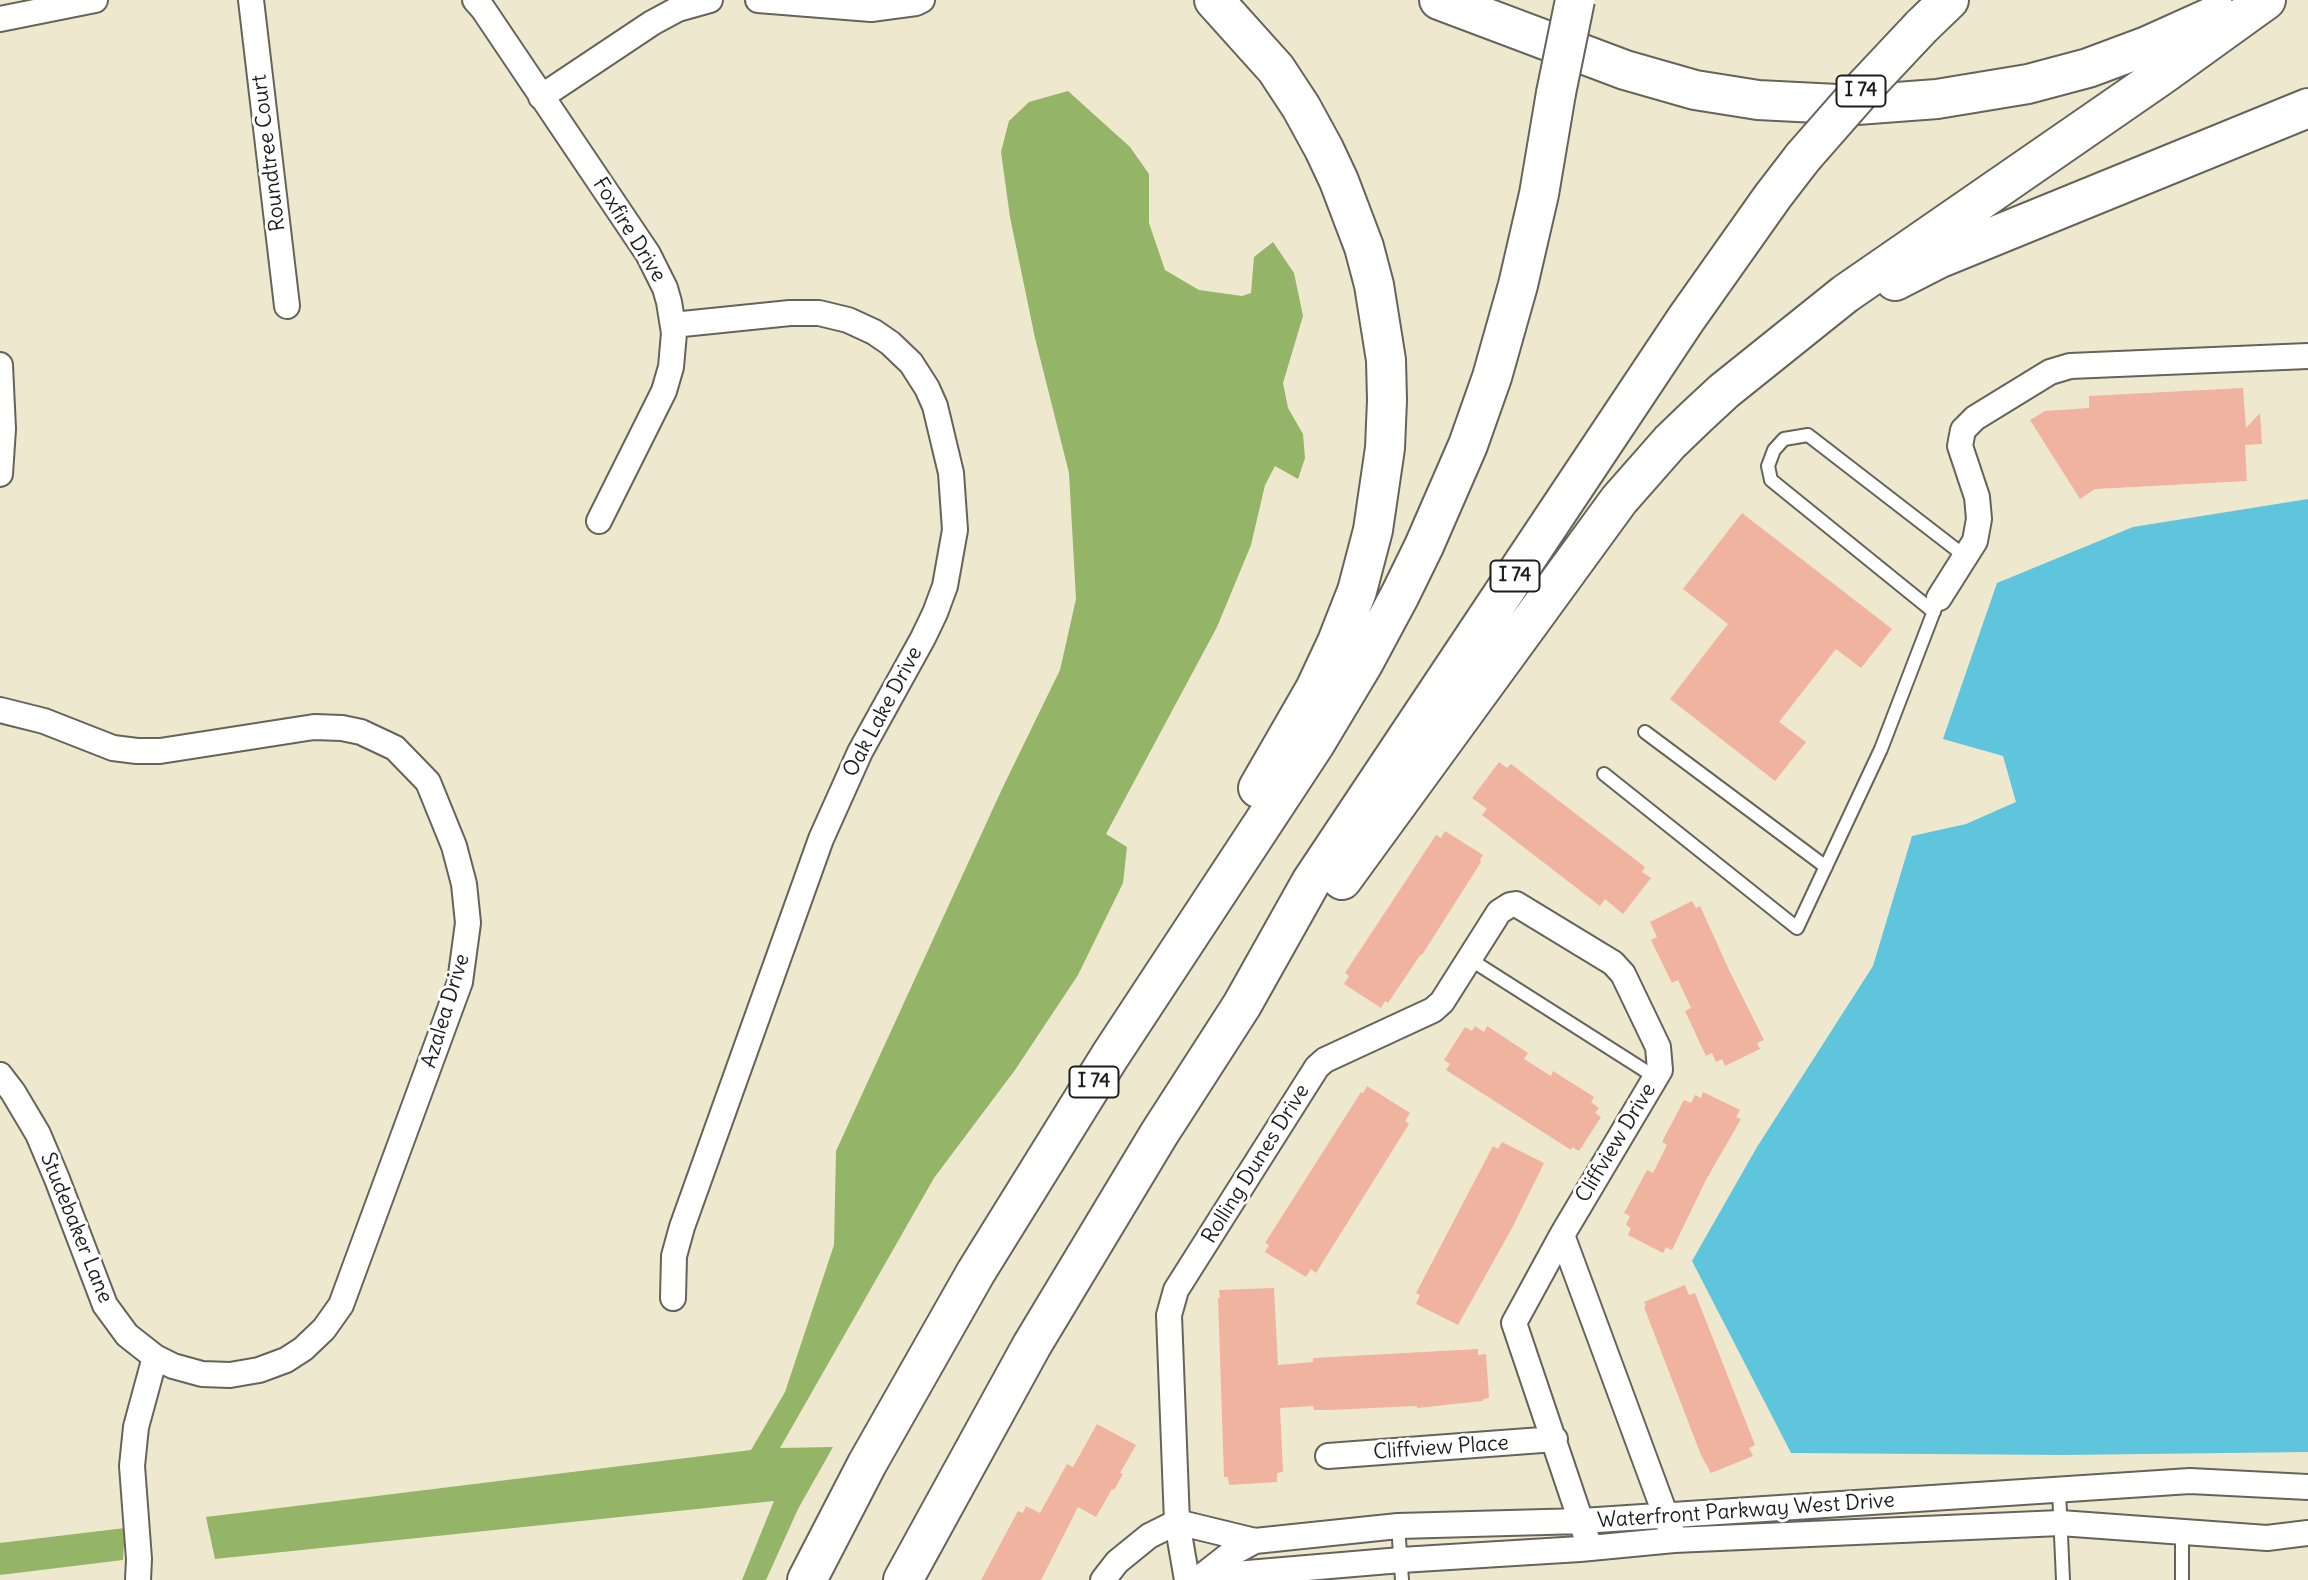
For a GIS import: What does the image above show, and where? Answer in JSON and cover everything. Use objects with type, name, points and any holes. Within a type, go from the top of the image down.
[{"type":"highway","points":[[1110,1056],[1315,689],[1337,642],[1357,591],[1373,530],[1385,448],[1387,387],[1382,325],[1364,247],[1324,149],[1301,107],[1276,69],[1214,0]]},
{"type":"highway","points":[[1439,0],[1625,70],[1695,90],[1758,100],[1857,105],[1937,99],[2028,85],[2088,68],[2147,46],[2203,22],[2243,0]]},
{"type":"highway","name":"I 74","points":[[807,1580],[867,1464],[976,1272],[1110,1056],[1315,744],[1363,664],[1424,546],[1468,444],[1506,331],[1539,194],[1575,0]]},
{"type":"highway","name":"I 74","points":[[903,1580],[1032,1345],[1159,1134],[1242,1005],[1311,882],[1693,309],[1773,196],[1860,92],[1949,0]]},
{"type":"highway","points":[[1242,1005],[1331,896],[1619,500],[1678,434],[1724,391],[1845,294],[2266,0]]},
{"type":"highway","points":[[1753,368],[1871,294],[1938,260],[2308,108]]},
{"type":"street","points":[[0,19],[95,0]]},
{"type":"street","name":"Roundtree Court","points":[[251,0],[287,306]]},
{"type":"street","name":"Foxfire Drive","points":[[475,0],[655,267],[667,295],[673,325],[671,367],[662,399],[599,521]]},
{"type":"street","points":[[541,97],[652,23],[678,9],[710,0]]},
{"type":"street","points":[[758,0],[871,9],[922,0]]},
{"type":"street","name":"Oak Lake Drive","points":[[673,325],[790,313],[819,313],[848,320],[890,343],[911,363],[935,405],[951,473],[955,530],[945,586],[935,613],[860,751],[821,839],[681,1227],[674,1256],[673,1298]]},
{"type":"street","points":[[1936,605],[1975,541],[1979,519],[1977,497],[1960,452],[1960,438],[1963,430],[1975,418],[2050,372],[2076,366],[2308,356]]},
{"type":"street","points":[[0,365],[4,429],[0,474]]},
{"type":"street","name":"Azalea Drive","points":[[0,710],[44,721],[113,748],[137,751],[160,751],[314,727],[342,728],[370,735],[395,748],[428,782],[454,846],[464,884],[468,923],[460,982],[341,1305],[324,1329],[303,1349],[286,1360],[259,1370],[230,1375],[202,1374],[173,1366],[155,1357]]},
{"type":"street","name":"Rolling Dunes Drive","points":[[1187,1580],[1177,1522],[1169,1315],[1176,1290],[1317,1067],[1334,1055],[1433,1010],[1447,996],[1468,958],[1499,912],[1516,904]]},
{"type":"street","name":"Cliffview Drive","points":[[1516,904],[1613,964],[1623,974],[1658,1047],[1660,1070],[1562,1235],[1514,1323],[1590,1548]]},
{"type":"street","name":"Studebaker Lane","points":[[0,1075],[38,1134],[105,1305],[127,1335],[155,1357]]},
{"type":"street","points":[[1562,1235],[1674,1540]]},
{"type":"street","points":[[138,1580],[139,1559],[132,1466],[136,1427],[155,1357]]},
{"type":"street","name":"Cliffview Place","points":[[1328,1456],[1555,1439]]},
{"type":"street","name":"Waterfront Parkway West Drive","points":[[1197,1580],[1229,1555],[1255,1541],[1398,1526],[1582,1521],[2190,1481],[2308,1488]]},
{"type":"street","points":[[1103,1580],[1117,1562],[1138,1545],[1177,1522],[1255,1541]]},
{"type":"street","name":"Waterfront Parkway West Drive","points":[[1213,1580],[1236,1574],[1401,1570],[1674,1540],[2060,1523],[2266,1538],[2308,1534]]},
{"type":"lane","points":[[1604,774],[1797,928],[1881,749],[1936,605],[1771,480],[1768,466],[1774,450],[1784,439],[1808,435],[1966,558]]},
{"type":"lane","points":[[1645,733],[1826,867]]},
{"type":"lane","points":[[1468,958],[1655,1077]]},
{"type":"lane","points":[[2059,1491],[2063,1580]]},
{"type":"lane","points":[[1398,1526],[1401,1570]]},
{"type":"lane","points":[[2182,1531],[2182,1580]]},
{"type":"green space","points":[[1068,91],[1130,147],[1149,174],[1149,223],[1165,270],[1199,290],[1242,296],[1251,293],[1254,257],[1273,242],[1294,273],[1303,316],[1283,383],[1288,408],[1303,434],[1305,458],[1298,479],[1275,466],[1265,485],[1251,545],[1217,627],[1106,834],[1127,847],[1123,883],[1078,975],[1015,1070],[934,1178],[780,1448],[833,1447],[798,1509],[766,1580],[742,1580],[774,1501],[215,1559],[206,1517],[751,1450],[785,1392],[834,1245],[836,1151],[1002,789],[1060,670],[1076,599],[1069,473],[1035,338],[1010,217],[1001,152],[1009,121],[1029,102]]},
{"type":"green space","points":[[125,1528],[123,1560],[0,1575],[0,1543]]},
{"type":"water","points":[[2308,499],[2308,1452],[2064,1455],[1791,1453],[1692,1261],[1757,1147],[1873,966],[1912,836],[1966,824],[2016,802],[2003,756],[1943,739],[1997,583],[2133,527]]},
{"type":"building","points":[[2243,388],[2246,428],[2260,413],[2262,444],[2245,445],[2247,481],[2095,489],[2080,499],[2030,420],[2045,411],[2089,408],[2089,396]]},
{"type":"building","points":[[1742,513],[1892,629],[1861,668],[1836,649],[1779,722],[1806,742],[1775,781],[1670,699],[1728,624],[1683,589]]},
{"type":"building","points":[[1499,762],[1507,768],[1511,764],[1645,867],[1642,872],[1651,878],[1623,914],[1605,899],[1600,906],[1482,815],[1487,809],[1472,798]]},
{"type":"building","points":[[1445,831],[1483,855],[1481,862],[1422,955],[1388,1003],[1385,1001],[1381,1008],[1344,984],[1349,976],[1345,973],[1436,835],[1441,838]]},
{"type":"building","points":[[1692,901],[1696,908],[1700,906],[1764,1040],[1757,1043],[1760,1049],[1725,1066],[1722,1059],[1716,1062],[1712,1053],[1706,1056],[1685,1011],[1691,1008],[1678,980],[1672,983],[1651,940],[1657,937],[1650,922]]},
{"type":"building","points":[[1475,1026],[1484,1032],[1487,1026],[1528,1053],[1524,1059],[1551,1076],[1553,1071],[1594,1097],[1591,1102],[1599,1108],[1595,1113],[1601,1117],[1579,1151],[1572,1147],[1571,1150],[1446,1070],[1450,1064],[1444,1060],[1465,1027],[1472,1031]]},
{"type":"building","points":[[1367,1086],[1410,1113],[1405,1121],[1409,1124],[1316,1273],[1311,1269],[1306,1277],[1265,1252],[1269,1245],[1265,1243]]},
{"type":"building","points":[[1703,1092],[1740,1110],[1736,1117],[1741,1119],[1706,1180],[1672,1250],[1666,1247],[1663,1253],[1628,1235],[1631,1228],[1626,1225],[1630,1216],[1624,1213],[1647,1170],[1653,1173],[1667,1145],[1662,1142],[1684,1100],[1691,1103],[1695,1095],[1701,1098]]},
{"type":"building","points":[[1502,1142],[1544,1163],[1512,1228],[1458,1325],[1416,1304],[1420,1295],[1416,1293],[1493,1146],[1498,1149]]},
{"type":"building","points":[[1685,1285],[1689,1295],[1695,1293],[1755,1445],[1749,1448],[1753,1456],[1711,1473],[1701,1455],[1644,1307],[1644,1302]]},
{"type":"building","points":[[1274,1288],[1278,1365],[1313,1362],[1313,1358],[1478,1349],[1478,1355],[1486,1354],[1489,1398],[1483,1401],[1417,1408],[1280,1408],[1283,1472],[1277,1473],[1277,1482],[1229,1485],[1228,1477],[1224,1477],[1219,1290]]},
{"type":"building","points":[[1097,1424],[1136,1445],[1120,1473],[1123,1474],[1096,1517],[1078,1507],[1041,1580],[981,1580],[1018,1511],[1023,1513],[1026,1506],[1040,1513],[1067,1464],[1073,1467]]}]
